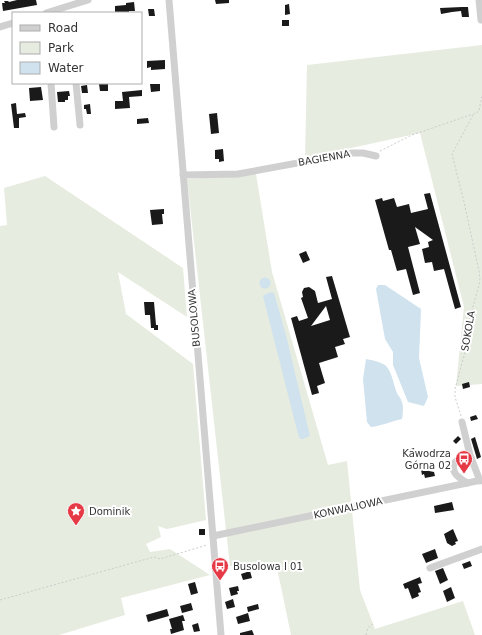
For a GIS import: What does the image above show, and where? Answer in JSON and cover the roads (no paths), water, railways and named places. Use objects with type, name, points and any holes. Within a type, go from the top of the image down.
[{"type":"street","points":[[52,12],[71,9],[88,0]]},
{"type":"street","name":"BUSOLOWA","points":[[169,0],[221,635]]},
{"type":"street","points":[[479,0],[481,20]]},
{"type":"street","points":[[0,27],[12,23]]},
{"type":"street","points":[[51,84],[54,127]]},
{"type":"street","points":[[76,84],[80,125]]},
{"type":"street","name":"BAGIENNA","points":[[183,175],[238,174],[352,152],[376,156]]},
{"type":"street","points":[[462,422],[471,458],[481,480]]},
{"type":"street","points":[[467,483],[457,476],[453,467],[454,463],[458,459],[464,457],[471,458]]},
{"type":"street","name":"KONWALIOWA","points":[[214,540],[481,480]]},
{"type":"street","points":[[430,568],[482,549]]},
{"type":"water","points":[[265,277],[269,279],[271,283],[269,287],[265,289],[261,287],[259,283],[261,279]]},
{"type":"water","points":[[378,285],[385,285],[421,309],[419,358],[428,397],[424,406],[408,402],[393,365],[393,352],[385,339],[376,289]]},
{"type":"water","points":[[271,292],[274,293],[286,335],[310,436],[303,439],[300,439],[298,434],[263,296]]},
{"type":"water","points":[[366,359],[381,363],[388,368],[398,396],[402,402],[402,419],[371,427],[367,422],[363,379]]},
{"type":"place","name":"Kawodrza Górna 02","points":[[464,474]]},
{"type":"place","name":"Dominik","points":[[76,526]]},
{"type":"place","name":"Busolowa I 01","points":[[220,581]]}]
